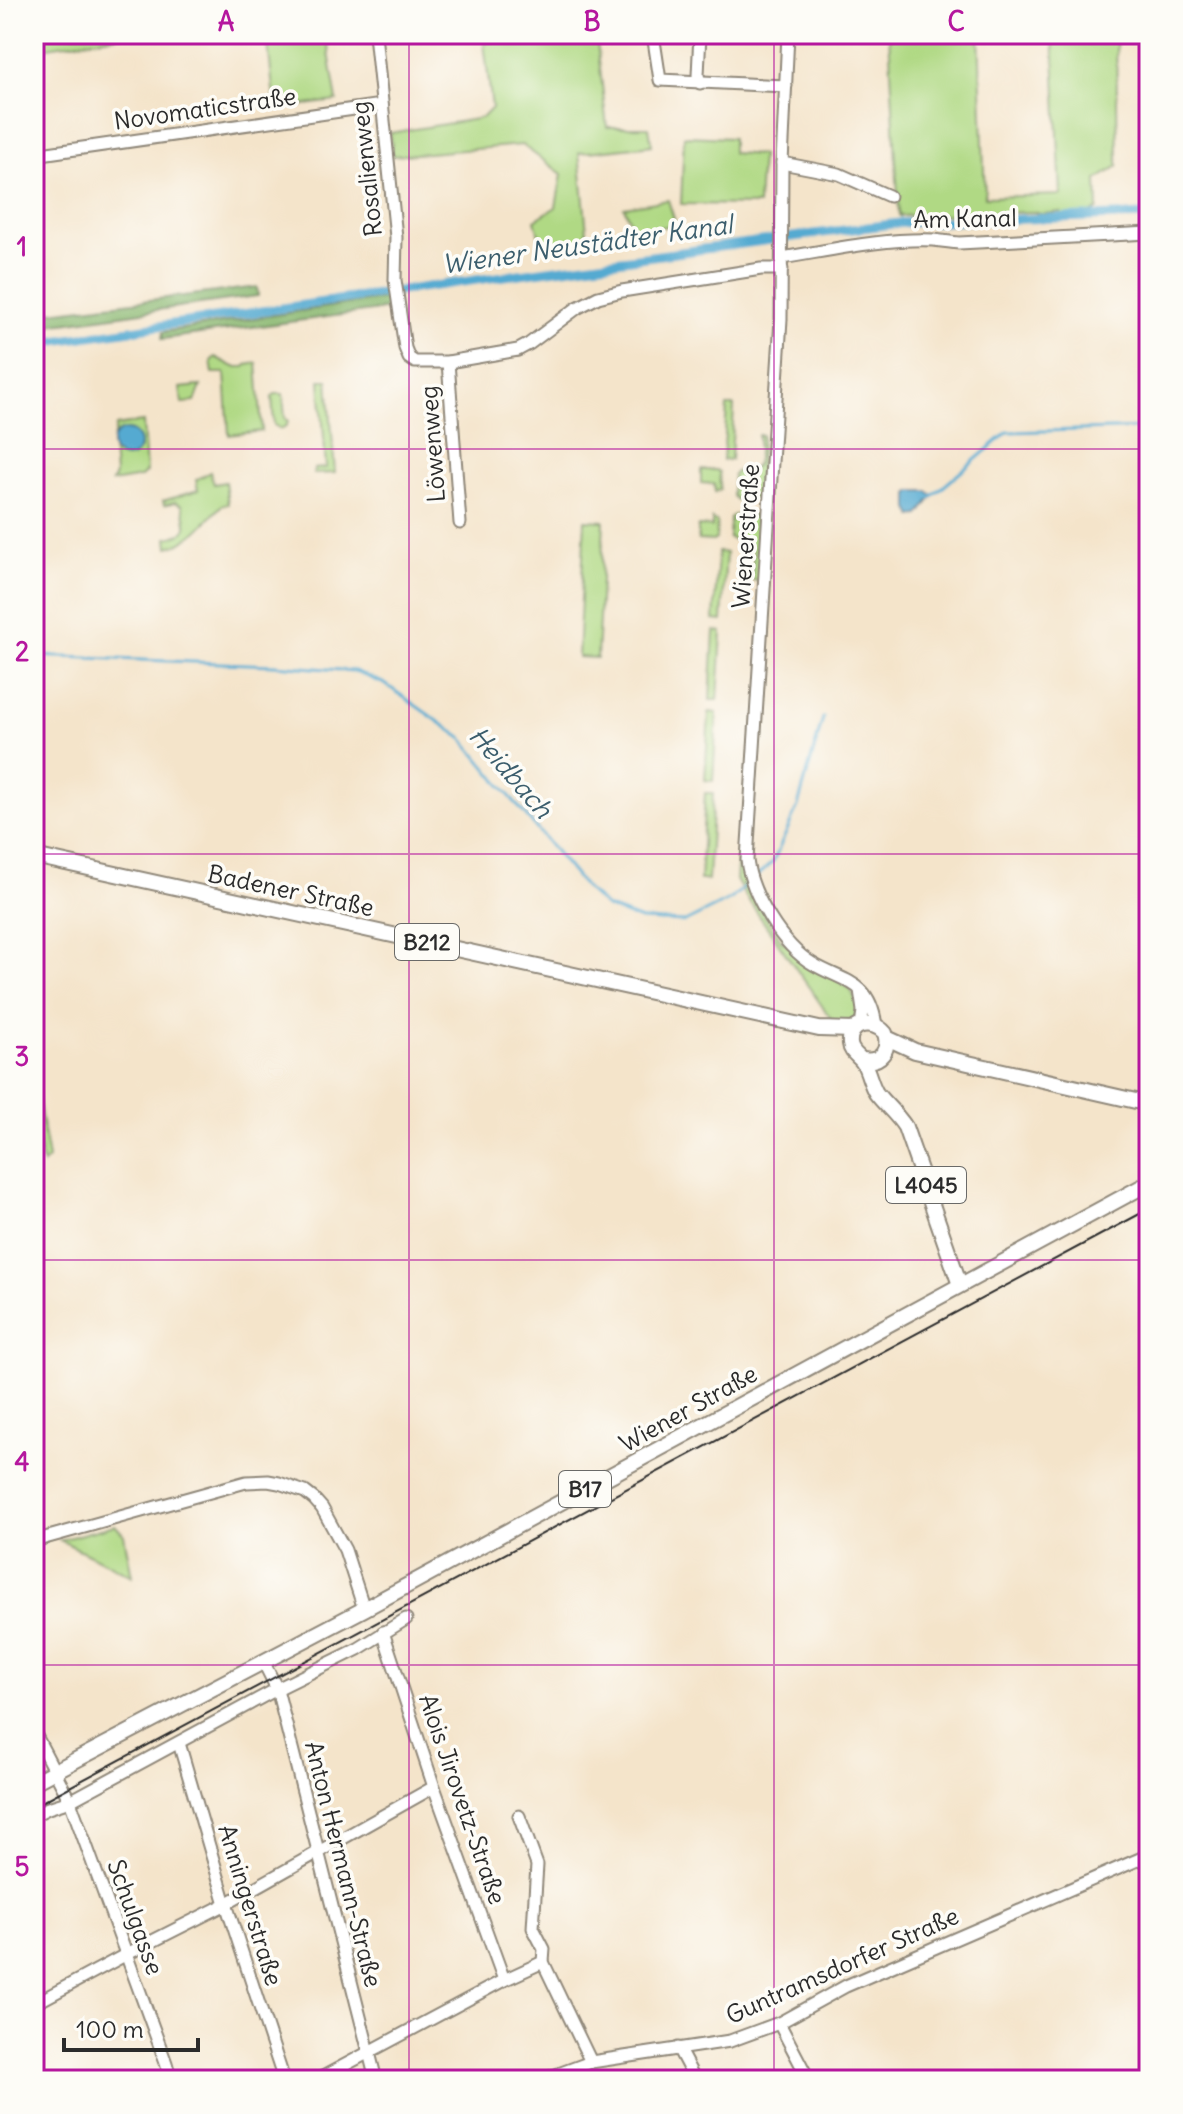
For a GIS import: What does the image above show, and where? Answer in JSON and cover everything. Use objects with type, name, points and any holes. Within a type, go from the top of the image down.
[{"type":"main road","name":"Badener Straße","points":[[34,856],[819,1029],[850,1045]]},
{"type":"main road","name":"Badener Straße","points":[[819,1029],[864,1026]]},
{"type":"main road","points":[[850,1045],[850,1037],[864,1026],[882,1029],[887,1046],[875,1058]]},
{"type":"main road","points":[[887,1038],[915,1051],[1149,1104]]},
{"type":"main road","name":"B212","points":[[850,1045],[857,1057],[875,1058]]},
{"type":"main road","points":[[875,1058],[915,1051]]},
{"type":"main road","name":"L4045","points":[[875,1058],[869,1080],[905,1127],[960,1285]]},
{"type":"main road","name":"Wiener Straße","points":[[34,1782],[364,1609],[1149,1183]]},
{"type":"street","name":"Rosalienweg","points":[[375,34],[396,237],[396,284],[405,348],[409,358],[415,362],[448,362]]},
{"type":"street","points":[[653,34],[660,80],[786,86]]},
{"type":"street","points":[[700,34],[700,83]]},
{"type":"street","name":"Wienerstraße","points":[[788,34],[782,163],[781,319],[747,849],[753,886],[771,919],[800,954],[860,989],[864,1026]]},
{"type":"street","name":"Novomaticstraße","points":[[34,155],[382,105]]},
{"type":"street","points":[[782,163],[839,174],[889,196]]},
{"type":"street","name":"Am Kanal","points":[[448,362],[518,350],[577,308],[598,297],[761,269],[782,258],[900,242],[934,240],[959,243],[1149,233]]},
{"type":"street","name":"Löwenweg","points":[[448,362],[460,523]]},
{"type":"street","points":[[34,1541],[246,1482],[279,1483],[305,1492],[322,1508],[345,1550],[364,1609]]},
{"type":"street","points":[[34,1815],[70,1801],[277,1689],[358,1649],[406,1619]]},
{"type":"street","name":"Alois Jirovetz-Straße","points":[[383,1632],[434,1787],[504,1980]]},
{"type":"street","name":"Anton Hermann-Straße","points":[[263,1661],[277,1689],[376,2080]]},
{"type":"street","name":"Schulgasse","points":[[34,1732],[70,1801],[171,2080]]},
{"type":"street","name":"Anningerstraße","points":[[179,1743],[226,1904],[284,2080]]},
{"type":"street","points":[[34,2004],[226,1904],[434,1787]]},
{"type":"street","points":[[519,1816],[537,1865],[533,1928],[544,1949],[543,1962],[591,2062]]},
{"type":"street","name":"Guntramsdorfer Straße","points":[[544,2080],[591,2062],[730,2041],[779,2023],[846,1986],[1149,1855]]},
{"type":"street","points":[[317,2080],[543,1962]]},
{"type":"street","points":[[779,2023],[809,2080]]},
{"type":"street","points":[[678,2048],[695,2080]]},
{"type":"green space","points":[[34,34],[130,34],[34,49]]},
{"type":"green space","points":[[267,34],[326,34],[337,101],[275,109]]},
{"type":"green space","points":[[527,34],[596,34],[607,127],[649,127],[652,145],[579,153],[588,241],[542,247],[535,220],[556,207],[562,174],[522,145],[393,156],[390,133],[483,117],[492,108],[484,43]]},
{"type":"green space","points":[[889,34],[979,34],[985,197],[1061,195],[1053,34],[1116,34],[1118,166],[1097,180],[1098,209],[1090,214],[1033,212],[899,216]]},
{"type":"green space","points":[[684,136],[732,138],[732,153],[761,155],[758,205],[681,204]]},
{"type":"green space","points":[[668,200],[676,225],[634,231],[624,207]]},
{"type":"green space","points":[[257,287],[258,296],[34,327],[34,314]]},
{"type":"green space","points":[[393,297],[395,308],[162,339],[163,332]]},
{"type":"green space","points":[[215,357],[234,367],[257,363],[262,431],[229,435],[225,373],[213,373],[211,361]]},
{"type":"green space","points":[[320,380],[328,380],[335,473],[314,474],[314,469],[326,468]]},
{"type":"green space","points":[[201,386],[195,402],[182,403],[180,388]]},
{"type":"green space","points":[[283,394],[285,419],[288,420],[281,429],[274,425],[272,397]]},
{"type":"green space","points":[[727,406],[734,406],[731,460],[723,460]]},
{"type":"green space","points":[[143,422],[146,472],[141,477],[112,482],[115,475],[113,448],[115,453],[135,455],[140,448],[115,434],[113,439],[116,426]]},
{"type":"green space","points":[[758,435],[762,435],[758,498],[736,500],[732,496],[733,475],[737,471],[751,471],[754,467]]},
{"type":"green space","points":[[701,470],[719,472],[720,489],[715,492],[714,484],[701,483]]},
{"type":"green space","points":[[210,472],[214,484],[225,482],[228,504],[222,505],[191,536],[168,547],[167,538],[180,534],[186,524],[182,505],[175,502],[164,505],[163,501],[198,490],[196,480]]},
{"type":"green space","points":[[734,515],[751,515],[763,522],[760,581],[752,580],[751,547],[729,538],[730,518]]},
{"type":"green space","points":[[712,519],[717,522],[716,539],[698,540],[698,526],[712,527]]},
{"type":"green space","points":[[585,520],[604,521],[597,658],[578,657]]},
{"type":"green space","points":[[718,552],[726,553],[722,621],[714,620]]},
{"type":"green space","points":[[714,631],[722,632],[718,700],[710,700]]},
{"type":"green space","points":[[709,712],[717,713],[713,781],[705,780]]},
{"type":"green space","points":[[705,793],[713,793],[708,880],[700,880]]},
{"type":"green space","points":[[738,855],[743,856],[749,891],[781,940],[850,989],[858,1008],[851,1021],[836,1026],[744,894],[736,880]]},
{"type":"green space","points":[[34,1073],[48,1159],[43,1164],[34,1123]]},
{"type":"green space","points":[[115,1525],[124,1535],[132,1576],[60,1540]]},
{"type":"water","points":[[126,430],[136,434],[140,444],[136,454],[126,458],[116,454],[112,444],[116,434]]},
{"type":"water","points":[[912,491],[928,491],[933,496],[919,515],[913,516],[909,509],[909,494]]},
{"type":"waterway","name":"Wiener Neustädter Kanal","points":[[34,344],[900,223],[1149,215]]},
{"type":"waterway","name":"Heidbach","points":[[930,498],[1008,432],[1149,428]]},
{"type":"waterway","name":"Heidbach","points":[[34,656],[354,671],[385,684],[462,738],[586,889],[606,907],[641,920],[685,922],[731,899],[750,882]]},
{"type":"waterway","name":"Heidbach","points":[[756,877],[773,862],[798,806],[823,718]]},
{"type":"tram line","points":[[34,1806],[1149,1209]]}]
